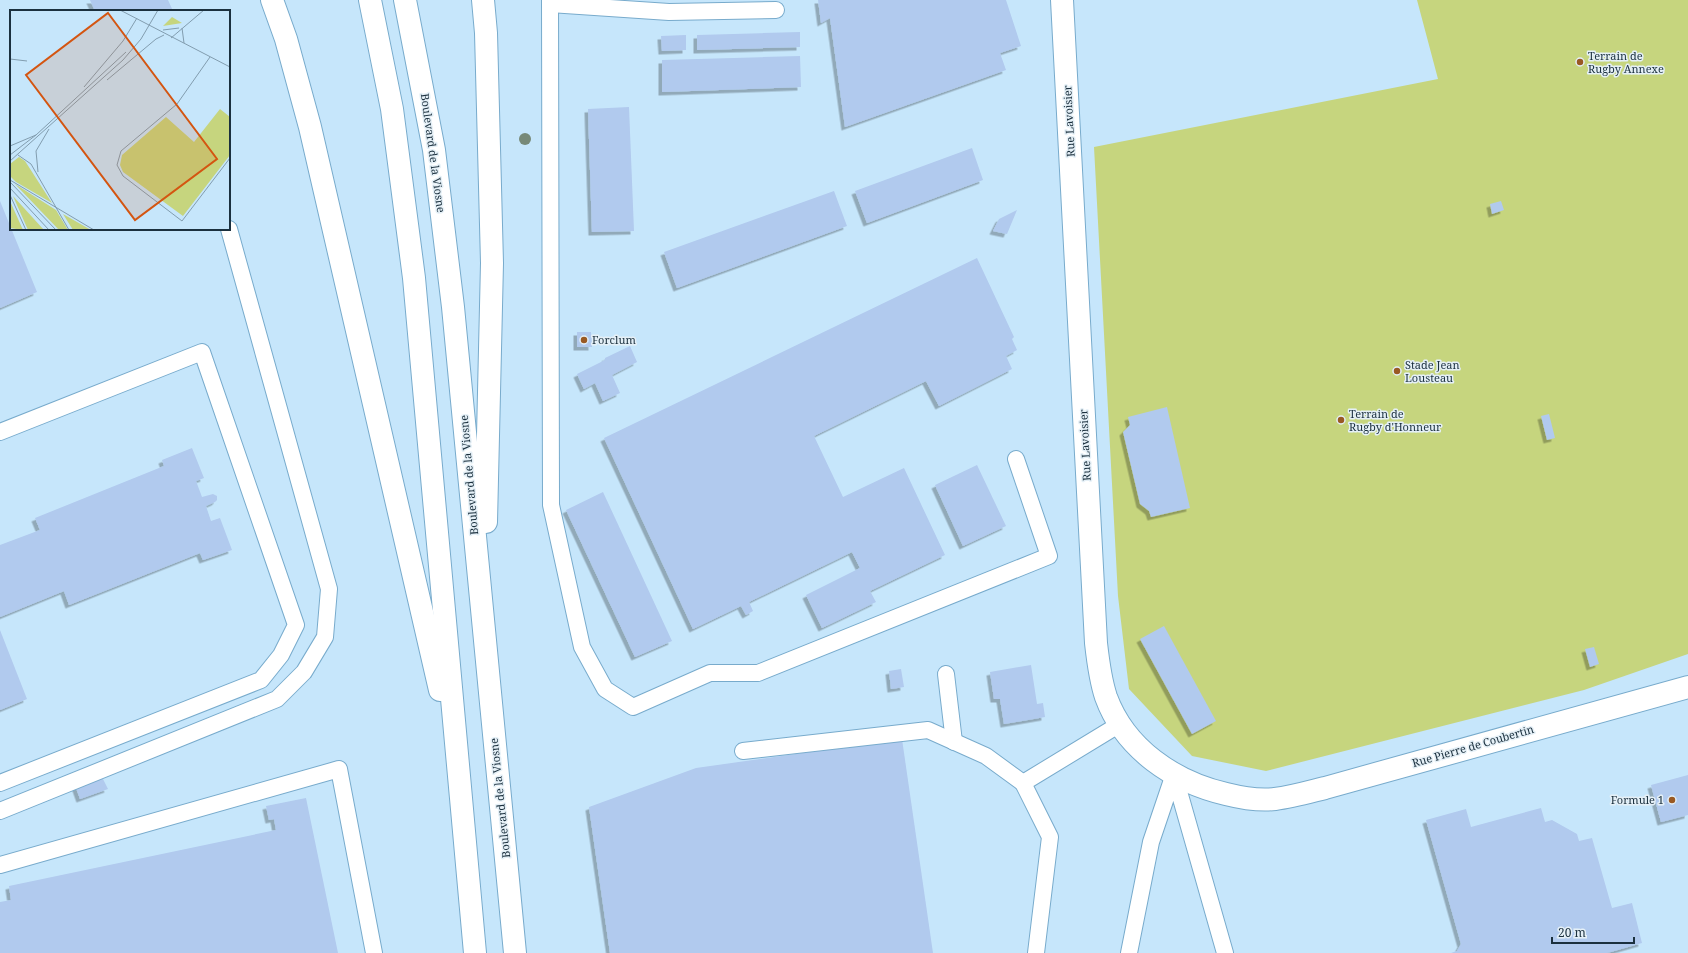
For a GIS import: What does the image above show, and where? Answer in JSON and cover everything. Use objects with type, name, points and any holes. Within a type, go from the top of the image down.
[{"type":"main road","points":[[272,0],[286,39],[310,127],[459,769]]},
{"type":"main road","points":[[370,0],[392,109],[407,220],[428,426],[475,953]]},
{"type":"main road","name":"Boulevard de la Viosne","points":[[405,0],[434,150],[454,314],[515,953]]},
{"type":"main road","points":[[483,0],[486,33],[492,263],[483,623]]},
{"type":"main road","name":"Rue Lavoisier","points":[[1062,0],[1096,643],[1099,670],[1106,697],[1120,724],[1130,739],[1147,756],[1174,774],[1213,791],[1257,799]]},
{"type":"main road","name":"Rue Pierre de Coubertin","points":[[1257,799],[1274,799],[1325,788],[1688,687]]},
{"type":"lane","points":[[776,10],[550,2],[551,504],[582,647],[604,689],[633,707],[710,673],[758,673],[1049,556],[1016,459]]},
{"type":"lane","points":[[0,811],[277,698],[304,672],[325,637],[329,589],[229,230]]},
{"type":"lane","points":[[0,432],[202,352],[296,625],[281,655],[261,680],[0,783]]},
{"type":"lane","points":[[946,674],[954,742]]},
{"type":"lane","points":[[1023,783],[1120,724]]},
{"type":"lane","points":[[743,752],[928,730],[986,756],[1023,783],[1050,837],[1036,953]]},
{"type":"lane","points":[[0,865],[339,768],[374,953]]},
{"type":"lane","points":[[1129,953],[1151,842],[1174,774]]},
{"type":"lane","points":[[1174,774],[1225,953]]},
{"type":"green space","name":"Stade Jean Lousteau","points":[[1417,0],[1688,0],[1688,654],[1584,690],[1266,771],[1192,756],[1129,689],[1118,596],[1094,147],[1438,79]]},
{"type":"building","points":[[90,0],[168,0],[173,10],[95,10]]},
{"type":"building","points":[[818,0],[1006,0],[1021,46],[1000,53],[1006,70],[845,127],[830,18],[821,23]]},
{"type":"building","points":[[800,32],[800,47],[697,50],[697,35]]},
{"type":"building","points":[[686,35],[686,50],[662,51],[661,36]]},
{"type":"building","points":[[800,56],[801,87],[662,92],[662,60]]},
{"type":"building","points":[[629,107],[634,231],[592,232],[588,109]]},
{"type":"building","points":[[972,148],[983,180],[867,223],[855,191]]},
{"type":"building","points":[[834,191],[847,226],[677,288],[664,252]]},
{"type":"building","points":[[0,201],[10,226],[10,230],[12,230],[37,292],[0,308]]},
{"type":"building","points":[[1501,201],[1504,210],[1492,214],[1490,204]]},
{"type":"building","points":[[1017,210],[1007,234],[993,231],[999,219]]},
{"type":"building","points":[[977,258],[1014,337],[1012,339],[1017,350],[1006,356],[1012,369],[939,406],[926,381],[814,436],[843,497],[904,468],[945,555],[870,591],[876,602],[822,628],[806,595],[860,568],[852,552],[749,602],[753,611],[746,615],[741,606],[693,629],[604,438]]},
{"type":"building","name":"Forclum","points":[[577,332],[591,332],[592,347],[577,347]]},
{"type":"building","points":[[630,346],[637,362],[612,375],[620,393],[603,401],[595,383],[584,389],[577,374]]},
{"type":"building","points":[[1167,407],[1190,508],[1151,517],[1149,511],[1140,504],[1123,432],[1130,425],[1128,417]]},
{"type":"building","points":[[1549,414],[1555,438],[1547,440],[1541,416]]},
{"type":"building","points":[[192,448],[204,478],[196,481],[202,497],[213,494],[217,496],[217,500],[215,502],[206,506],[211,521],[220,518],[232,550],[203,560],[200,553],[69,605],[64,591],[0,617],[0,545],[40,530],[35,518],[164,466],[162,460]]},
{"type":"building","points":[[977,465],[1006,526],[963,546],[935,485]]},
{"type":"building","points":[[603,492],[672,641],[635,657],[566,510]]},
{"type":"building","points":[[1164,626],[1216,721],[1192,734],[1140,639]]},
{"type":"building","points":[[0,630],[27,699],[0,710]]},
{"type":"building","points":[[1594,647],[1599,664],[1590,667],[1585,649]]},
{"type":"building","points":[[1031,665],[1037,704],[1043,703],[1045,717],[1004,724],[1000,699],[994,699],[990,672]]},
{"type":"building","points":[[901,669],[904,687],[891,689],[889,671]]},
{"type":"building","points":[[902,739],[933,953],[610,953],[589,807],[696,768]]},
{"type":"building","points":[[101,775],[108,789],[80,799],[75,785]]},
{"type":"building","name":"Formule 1","points":[[1688,775],[1688,815],[1661,822],[1651,785]]},
{"type":"building","points":[[306,798],[338,953],[0,953],[0,902],[11,900],[9,886],[276,830],[274,819],[269,820],[266,806]]},
{"type":"building","points":[[1541,808],[1545,822],[1552,820],[1577,834],[1579,841],[1592,838],[1612,908],[1632,903],[1642,943],[1607,953],[1451,953],[1457,951],[1461,944],[1426,820],[1466,809],[1471,827]]},
{"type":"place","name":"Terrain de Rugby Annexe","points":[[1580,62]]},
{"type":"place","name":"Forclum","points":[[584,340]]},
{"type":"place","name":"Stade Jean Lousteau","points":[[1397,371]]},
{"type":"place","name":"Terrain de Rugby d'Honneur","points":[[1341,420]]},
{"type":"place","name":"Formule 1","points":[[1672,800]]}]
